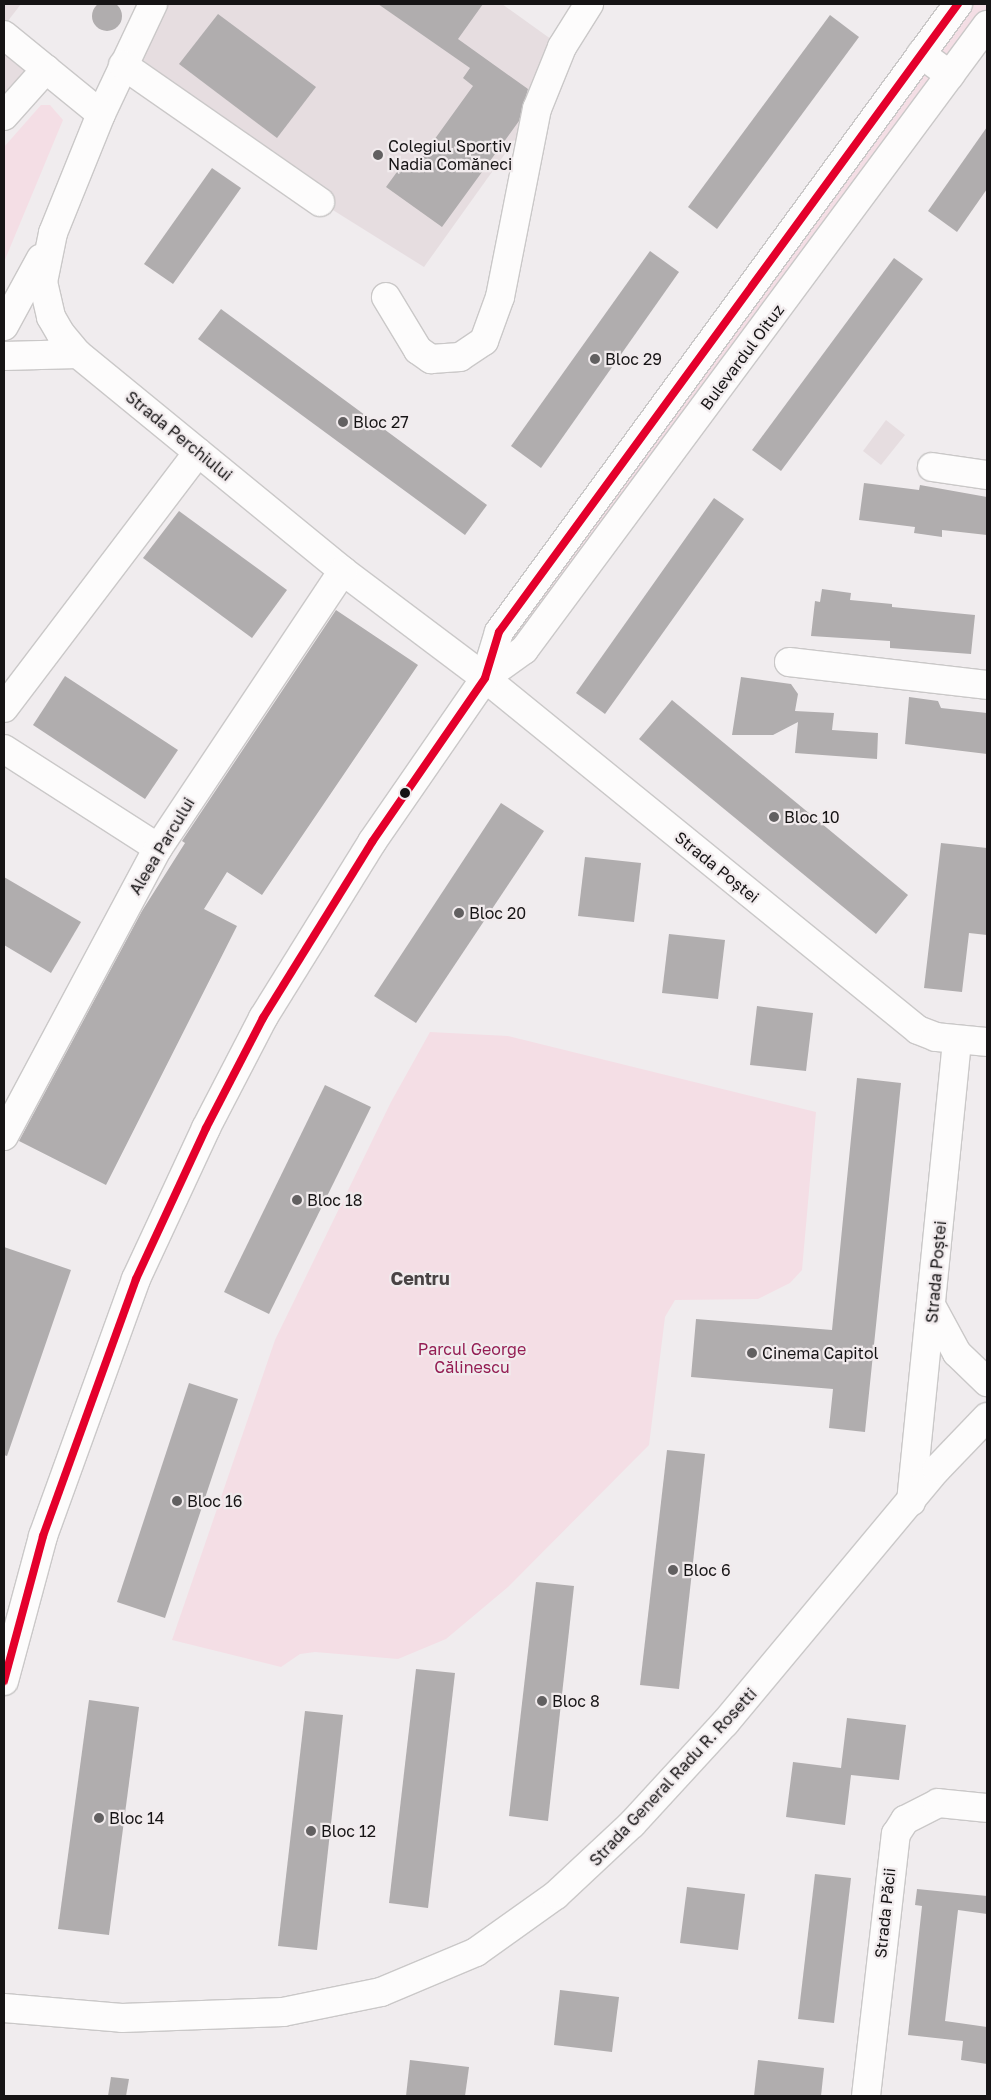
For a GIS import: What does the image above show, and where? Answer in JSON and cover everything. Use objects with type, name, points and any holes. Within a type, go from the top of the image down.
[{"type":"street","name":"Strada Perchiului","points":[[153,4],[101,114],[52,233],[45,269],[45,298],[61,334],[78,354],[343,571],[486,678]]},
{"type":"street","points":[[386,297],[418,350],[431,359],[460,357],[484,341],[500,297],[537,109],[562,47],[589,4]]},
{"type":"street","name":"Bulevardul Oituz","points":[[4,1681],[78,1431],[144,1258],[206,1128],[263,1018],[324,916],[486,678],[499,632],[958,4]]},
{"type":"street","name":"Bulevardul Oituz","points":[[486,678],[524,650],[987,25]]},
{"type":"street","points":[[4,35],[101,114]]},
{"type":"street","points":[[921,54],[950,75]]},
{"type":"street","points":[[123,65],[320,202]]},
{"type":"street","points":[[4,116],[46,69]]},
{"type":"street","points":[[4,326],[52,233]]},
{"type":"street","points":[[4,356],[78,354]]},
{"type":"street","points":[[4,708],[198,452]]},
{"type":"street","points":[[932,467],[987,475]]},
{"type":"street","name":"Aleea Parcului","points":[[4,1136],[158,848],[343,571]]},
{"type":"street","points":[[789,662],[987,685]]},
{"type":"street","name":"Strada Poștei","points":[[486,678],[894,1011],[924,1033],[957,1041],[987,1042]]},
{"type":"street","points":[[4,749],[158,848]]},
{"type":"street","name":"Strada Poștei","points":[[911,1503],[957,1041]]},
{"type":"street","name":"Strada Poștei","points":[[932,1307],[957,1353],[987,1382]]},
{"type":"street","name":"Strada General Radu R. Rosetti","points":[[4,2008],[78,2016],[234,2016],[306,2009],[408,1983],[476,1952],[528,1918],[632,1824],[732,1716],[911,1503],[987,1417]]},
{"type":"street","name":"Strada Păcii","points":[[866,2096],[896,1834],[905,1820],[938,1803],[987,1808]]},
{"type":"shaded area","points":[[4,4],[21,4],[4,26]]},
{"type":"shaded area","name":"Colegiul Sportiv Nadia Comăneci","points":[[153,4],[502,4],[562,47],[537,109],[424,267],[320,202],[123,65]]},
{"type":"shaded area","points":[[4,35],[46,69],[4,116]]},
{"type":"shaded area","points":[[886,420],[905,435],[881,465],[863,451]]},
{"type":"green space","points":[[958,4],[987,4],[987,25],[524,650],[499,632]]},
{"type":"green space","points":[[41,105],[50,105],[63,120],[4,262],[4,147]]},
{"type":"green space","name":"Parcul George Călinescu","points":[[430,1032],[508,1036],[816,1112],[802,1270],[790,1283],[758,1299],[675,1300],[665,1317],[649,1445],[508,1587],[446,1639],[398,1659],[315,1652],[300,1654],[281,1667],[172,1640],[275,1340],[391,1102]]},
{"type":"building","points":[[107,1],[118,5],[122,16],[118,27],[107,31],[96,27],[92,16],[96,5]]},
{"type":"building","points":[[378,4],[483,4],[458,39],[528,89],[519,121],[442,227],[386,187],[402,165],[411,172],[473,86],[463,78],[470,68]]},
{"type":"building","points":[[218,14],[316,87],[277,138],[179,64]]},
{"type":"building","points":[[830,15],[859,37],[717,229],[688,207]]},
{"type":"building","points":[[987,127],[987,189],[957,232],[928,211]]},
{"type":"building","points":[[212,168],[241,188],[173,284],[144,264]]},
{"type":"building","name":"Bloc 29","points":[[650,251],[679,272],[541,468],[511,446]]},
{"type":"building","points":[[894,258],[923,279],[781,471],[752,450]]},
{"type":"building","name":"Bloc 27","points":[[221,309],[487,505],[465,535],[198,339]]},
{"type":"building","points":[[864,483],[919,490],[920,485],[987,497],[987,535],[942,530],[942,537],[914,533],[915,527],[859,520]]},
{"type":"building","points":[[714,498],[744,519],[605,714],[576,693]]},
{"type":"building","points":[[179,511],[287,590],[252,638],[143,558]]},
{"type":"building","points":[[822,589],[851,593],[850,600],[892,604],[892,607],[975,615],[971,654],[890,648],[890,641],[811,636],[815,601],[820,602]]},
{"type":"building","points":[[336,610],[418,665],[262,895],[227,872],[204,909],[237,926],[106,1185],[19,1141],[142,911],[185,843],[182,841]]},
{"type":"building","points":[[65,676],[178,750],[145,799],[33,725]]},
{"type":"building","points":[[741,677],[791,684],[798,694],[795,711],[834,713],[832,730],[878,733],[877,759],[795,753],[798,722],[773,735],[732,735]]},
{"type":"building","points":[[909,697],[938,701],[941,708],[987,713],[987,754],[905,744]]},
{"type":"building","name":"Bloc 10","points":[[672,700],[908,895],[876,934],[639,739]]},
{"type":"building","name":"Bloc 20","points":[[501,803],[544,831],[416,1023],[374,996]]},
{"type":"building","points":[[941,843],[987,848],[987,935],[969,933],[962,992],[924,988]]},
{"type":"building","points":[[585,857],[641,863],[634,922],[578,916]]},
{"type":"building","points":[[4,877],[81,922],[51,973],[4,945]]},
{"type":"building","points":[[669,934],[725,940],[718,999],[662,993]]},
{"type":"building","points":[[757,1006],[813,1013],[806,1071],[750,1065]]},
{"type":"building","points":[[857,1078],[901,1083],[865,1432],[829,1428],[833,1389],[691,1377],[696,1319],[832,1330]]},
{"type":"building","name":"Bloc 18","points":[[325,1085],[371,1107],[269,1314],[224,1292]]},
{"type":"building","points":[[4,1247],[71,1270],[7,1456],[4,1455]]},
{"type":"building","name":"Bloc 16","points":[[189,1383],[238,1399],[165,1618],[117,1602]]},
{"type":"building","name":"Bloc 6","points":[[667,1450],[705,1454],[679,1689],[640,1685]]},
{"type":"building","name":"Bloc 8","points":[[536,1582],[574,1586],[548,1821],[509,1816]]},
{"type":"building","points":[[416,1669],[455,1673],[428,1908],[389,1903]]},
{"type":"building","name":"Bloc 14","points":[[89,1700],[139,1707],[109,1935],[58,1929]]},
{"type":"building","name":"Bloc 12","points":[[305,1711],[343,1715],[317,1950],[278,1946]]},
{"type":"building","points":[[847,1718],[906,1725],[899,1780],[851,1775],[845,1825],[786,1817],[793,1762],[841,1768]]},
{"type":"building","points":[[815,1874],[851,1878],[834,2023],[798,2019]]},
{"type":"building","points":[[687,1887],[745,1894],[738,1950],[680,1943]]},
{"type":"building","points":[[917,1889],[987,1896],[987,1914],[958,1910],[945,2021],[987,2027],[987,2064],[961,2060],[963,2041],[908,2035],[922,1906],[915,1905]]},
{"type":"building","points":[[560,1990],[619,1997],[612,2052],[554,2045]]},
{"type":"building","points":[[410,2060],[469,2067],[465,2096],[406,2096]]},
{"type":"building","points":[[758,2060],[824,2068],[821,2096],[754,2096]]},
{"type":"building","points":[[111,2077],[129,2079],[126,2096],[108,2096]]},
{"type":"transit line","points":[[4,1681],[43,1536],[136,1279],[206,1128],[263,1018],[372,842],[485,678],[499,632],[958,4]]},
{"type":"place","name":"Colegiul Sportiv Nadia Comăneci","points":[[378,155]]},
{"type":"place","name":"Bloc 29","points":[[595,359]]},
{"type":"place","name":"Bloc 27","points":[[343,422]]},
{"type":"place","name":"Bloc 10","points":[[774,817]]},
{"type":"place","name":"Bloc 20","points":[[459,913]]},
{"type":"place","name":"Bloc 18","points":[[297,1200]]},
{"type":"place","name":"Cinema Capitol","points":[[752,1353]]},
{"type":"place","name":"Bloc 16","points":[[177,1501]]},
{"type":"place","name":"Bloc 6","points":[[673,1570]]},
{"type":"place","name":"Bloc 8","points":[[542,1701]]},
{"type":"place","name":"Bloc 14","points":[[99,1818]]},
{"type":"place","name":"Bloc 12","points":[[311,1831]]},
{"type":"district","name":"Centru","points":[[420,1278]]}]
